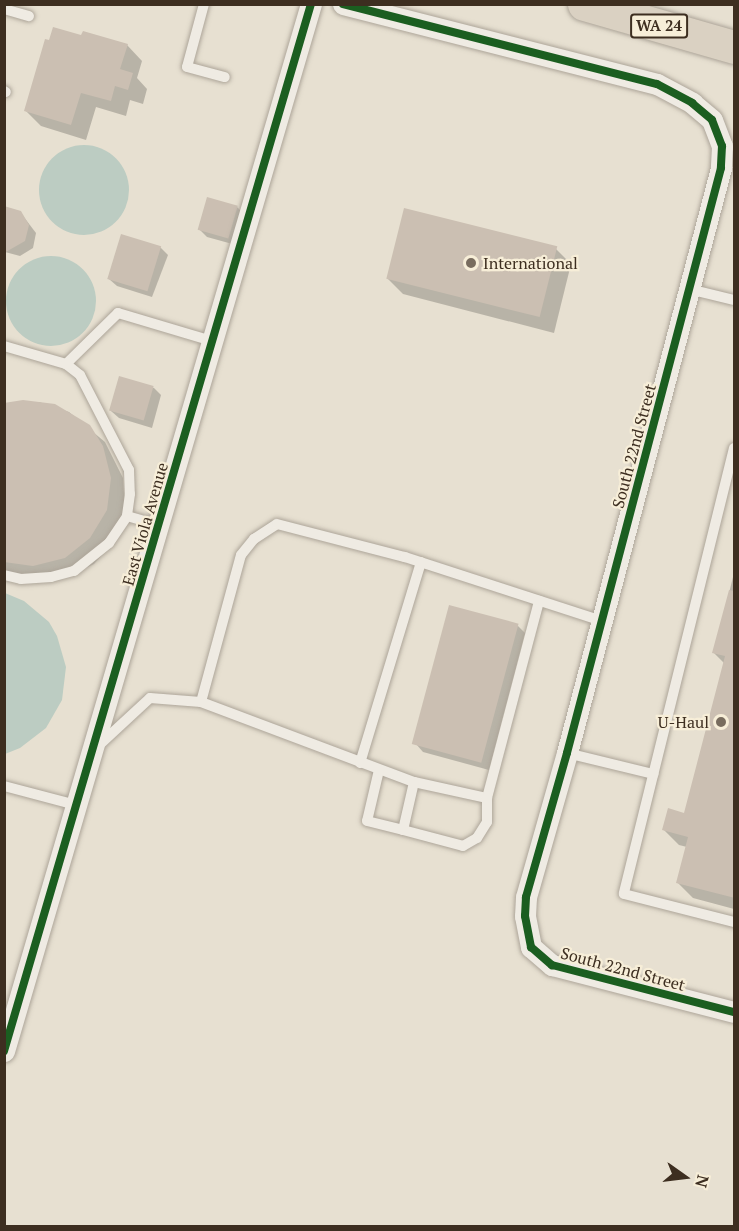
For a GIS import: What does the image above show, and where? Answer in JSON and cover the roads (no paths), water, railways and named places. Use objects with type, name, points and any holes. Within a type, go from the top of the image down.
[{"type":"highway","name":"WA 24","points":[[584,4],[735,47]]},
{"type":"street","name":"East Viola Avenue","points":[[4,1051],[94,750],[310,4]]},
{"type":"street","name":"South 22nd Street","points":[[343,4],[657,84],[692,102],[712,120],[728,144],[567,753],[526,897],[525,916],[531,947],[552,965],[735,1012]]},
{"type":"lane","points":[[204,4],[187,67],[225,77]]},
{"type":"lane","points":[[4,9],[29,16]]},
{"type":"lane","points":[[689,289],[735,300]]},
{"type":"lane","points":[[66,364],[118,313],[212,341]]},
{"type":"lane","points":[[4,346],[66,364],[80,375],[129,470],[130,494],[127,516],[109,543],[74,571],[51,577],[21,579],[4,575]]},
{"type":"lane","points":[[735,448],[624,894],[735,922]]},
{"type":"lane","points":[[127,516],[158,525]]},
{"type":"lane","points":[[201,702],[241,555],[254,539],[277,524],[421,562],[602,621]]},
{"type":"lane","points":[[360,763],[421,562]]},
{"type":"lane","points":[[379,770],[367,821],[463,846],[477,838],[487,822],[487,798],[539,601]]},
{"type":"lane","points":[[94,750],[150,698],[201,702],[414,782],[487,798]]},
{"type":"lane","points":[[567,753],[653,774]]},
{"type":"lane","points":[[403,830],[414,782]]},
{"type":"lane","points":[[4,786],[76,805]]},
{"type":"place","name":"International","points":[[471,263]]},
{"type":"place","name":"U-Haul","points":[[721,722]]}]
